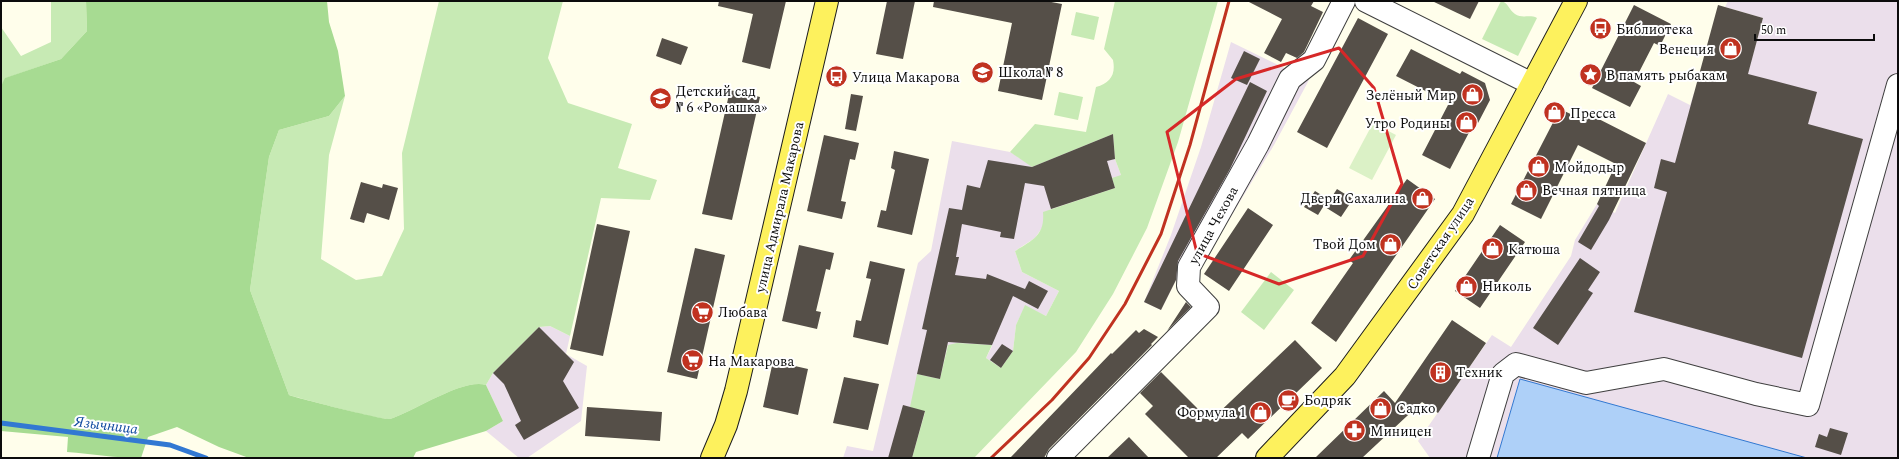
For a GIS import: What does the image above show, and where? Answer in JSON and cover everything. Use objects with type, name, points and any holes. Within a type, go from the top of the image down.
[{"type":"main road","name":"улица Адмирала Макарова","points":[[712,458],[726,425],[736,391],[827,1]]},
{"type":"main road","name":"Советская улица","points":[[1267,458],[1345,376],[1463,214],[1576,1]]},
{"type":"street","name":"улица Чехова","points":[[1058,458],[1208,307],[1188,286],[1189,267],[1258,144],[1290,79],[1314,60],[1344,1]]},
{"type":"street","points":[[1366,1],[1532,84]]},
{"type":"street","points":[[1478,458],[1503,374],[1516,364],[1586,383],[1664,369],[1756,394],[1808,405],[1898,85]]},
{"type":"highlighted area","points":[[1339,48],[1374,88],[1402,184],[1363,256],[1279,284],[1197,253],[1167,132],[1236,79]]},
{"type":"shaded area","points":[[1728,1],[1898,1],[1897,458],[1807,458],[1520,379],[1497,458],[1430,458],[1418,441],[1492,335],[1511,347],[1571,256],[1575,240],[1597,204],[1615,213],[1668,94],[1690,105],[1694,93],[1739,105],[1763,18],[1725,7]]},
{"type":"shaded area","points":[[1231,42],[1309,80],[1274,145],[1194,278],[1181,270],[1161,310],[1144,302],[1171,235],[1201,147]]},
{"type":"shaded area","points":[[1113,134],[1115,159],[1121,175],[1115,188],[1051,209],[1044,225],[1035,238],[1015,251],[1022,272],[1059,291],[1046,316],[1025,306],[1016,325],[1013,351],[1001,368],[986,358],[992,346],[948,345],[940,379],[925,411],[912,458],[843,458],[847,446],[873,451],[918,263],[931,251],[952,141],[1010,152],[1032,166]]},
{"type":"shaded area","points":[[550,326],[570,336],[566,354],[587,366],[581,421],[527,458],[519,458],[486,431],[503,421],[486,385],[493,373],[539,327]]},
{"type":"green space","points":[[51,1],[86,1],[87,31],[61,59],[6,78],[1,86],[1,27],[21,56],[51,42]]},
{"type":"green space","points":[[86,1],[327,1],[329,22],[338,51],[345,96],[329,116],[279,130],[269,157],[250,290],[289,395],[324,405],[390,419],[464,386],[476,384],[486,385],[503,421],[486,431],[416,452],[413,458],[249,458],[219,447],[177,427],[148,437],[141,458],[122,457],[67,452],[68,437],[1,431],[1,86],[5,78],[61,59],[87,31]]},
{"type":"green space","points":[[439,1],[563,1],[548,58],[568,103],[632,124],[618,168],[657,180],[650,200],[601,198],[570,336],[550,326],[539,327],[493,373],[486,385],[476,384],[464,386],[400,415],[390,419],[384,419],[289,395],[250,290],[269,157],[279,130],[329,116],[345,96],[329,155],[321,259],[356,280],[382,276],[404,229],[402,153]]},
{"type":"green space","points":[[1115,1],[1218,1],[1178,142],[1147,228],[1113,294],[1076,352],[974,458],[912,458],[925,412],[910,407],[917,374],[940,379],[948,345],[957,343],[992,345],[986,358],[1001,368],[1013,351],[1016,325],[1025,305],[1046,316],[1059,291],[1022,272],[1015,251],[1027,244],[1040,232],[1043,212],[1115,188],[1112,178],[1121,175],[1115,159],[1113,134],[1032,167],[1010,152],[1035,124],[1086,132],[1096,87],[1108,81],[1114,70],[1113,60],[1104,49]]},
{"type":"green space","points":[[1501,1],[1518,15],[1537,18],[1518,56],[1482,39]]},
{"type":"green space","points":[[1076,12],[1099,17],[1094,40],[1071,35]]},
{"type":"green space","points":[[1059,92],[1083,97],[1078,120],[1054,115]]},
{"type":"green space","points":[[1373,123],[1396,135],[1372,180],[1349,168]]},
{"type":"green space","points":[[1271,272],[1294,290],[1264,330],[1241,312]]},
{"type":"water","points":[[1520,379],[1807,458],[1497,458]]},
{"type":"building","points":[[719,1],[786,1],[770,69],[742,62],[753,14],[718,6]]},
{"type":"building","points":[[887,1],[915,1],[903,59],[876,54]]},
{"type":"building","points":[[934,1],[1046,1],[1062,4],[1042,100],[998,91],[1012,23],[933,7]]},
{"type":"building","points":[[1247,1],[1314,1],[1311,6],[1323,12],[1304,52],[1297,58],[1286,53],[1281,62],[1264,53],[1282,19]]},
{"type":"building","points":[[1432,1],[1479,1],[1470,19]]},
{"type":"building","points":[[1634,5],[1671,24],[1660,46],[1654,43],[1634,82],[1641,86],[1630,107],[1592,88]]},
{"type":"building","points":[[1718,5],[1763,18],[1748,74],[1817,92],[1808,124],[1863,139],[1802,358],[1634,312],[1667,192],[1654,188],[1661,159],[1675,163]]},
{"type":"building","points":[[1358,18],[1388,34],[1327,148],[1297,132]]},
{"type":"building","points":[[662,38],[688,47],[681,65],[656,56]]},
{"type":"building","points":[[1411,49],[1460,74],[1462,71],[1485,83],[1490,100],[1478,123],[1475,121],[1450,169],[1422,155],[1449,103],[1396,76]]},
{"type":"building","points":[[1244,51],[1260,59],[1247,85],[1231,78]]},
{"type":"building","points":[[1250,82],[1267,91],[1230,169],[1178,261],[1176,280],[1161,310],[1144,302]]},
{"type":"building","points":[[730,90],[760,97],[732,220],[702,214]]},
{"type":"building","points":[[851,94],[863,96],[856,131],[845,129]]},
{"type":"building","points":[[1560,109],[1577,117],[1581,110],[1646,143],[1609,220],[1591,250],[1578,242],[1599,206],[1597,204],[1616,164],[1578,145],[1541,219],[1511,204]]},
{"type":"building","points":[[1113,134],[1115,159],[1107,161],[1115,188],[1051,209],[1044,186],[1025,183],[1014,239],[1000,237],[1001,232],[962,224],[956,257],[959,257],[955,275],[986,279],[987,274],[1025,289],[1029,281],[1048,291],[1038,309],[1013,296],[992,345],[948,342],[940,379],[917,374],[927,330],[922,329],[949,208],[962,210],[967,185],[980,188],[988,160],[1032,167]]},
{"type":"building","points":[[824,135],[859,143],[855,160],[850,159],[841,201],[846,202],[842,219],[807,211]]},
{"type":"building","points":[[894,151],[929,159],[912,235],[877,227],[881,210],[886,211],[895,170],[891,168]]},
{"type":"building","points":[[1407,179],[1435,199],[1336,342],[1311,323],[1353,263],[1349,260]]},
{"type":"building","points":[[361,182],[382,188],[383,184],[398,188],[389,220],[367,213],[364,223],[350,219]]},
{"type":"building","points":[[1337,189],[1353,199],[1341,217],[1325,207]]},
{"type":"building","points":[[1315,191],[1328,199],[1318,215],[1304,207]]},
{"type":"building","points":[[1248,208],[1273,225],[1229,291],[1204,274]]},
{"type":"building","points":[[597,224],[630,231],[603,356],[570,349]]},
{"type":"building","points":[[1500,225],[1525,242],[1480,308],[1455,291]]},
{"type":"building","points":[[799,245],[834,253],[830,270],[826,269],[816,311],[821,312],[817,329],[782,321]]},
{"type":"building","points":[[695,248],[725,255],[697,379],[667,372]]},
{"type":"building","points":[[1580,258],[1600,272],[1588,290],[1593,293],[1558,345],[1533,328]]},
{"type":"building","points":[[870,261],[905,269],[888,345],[853,337],[856,320],[861,321],[871,279],[866,278]]},
{"type":"building","points":[[1186,302],[1191,307],[1167,331]]},
{"type":"building","points":[[1452,320],[1486,343],[1438,413],[1422,402],[1362,458],[1315,458],[1384,391],[1395,403]]},
{"type":"building","points":[[539,327],[574,362],[563,381],[579,408],[524,440],[515,425],[521,421],[504,384],[493,373]]},
{"type":"building","points":[[1144,329],[1158,337],[1151,344],[1152,345],[1049,449],[1044,458],[1010,458],[1111,353],[1112,354],[1136,330],[1139,333]]},
{"type":"building","points":[[1295,340],[1322,368],[1248,439],[1242,433],[1216,458],[1189,458],[1145,414],[1153,406],[1140,393],[1161,372],[1210,421]]},
{"type":"building","points":[[1002,344],[1013,351],[1001,368],[990,360]]},
{"type":"building","points":[[773,361],[808,369],[798,415],[763,407]]},
{"type":"building","points":[[844,377],[879,384],[868,430],[833,423]]},
{"type":"building","points":[[903,405],[925,411],[912,458],[888,458]]},
{"type":"building","points":[[587,407],[662,412],[660,441],[585,436]]},
{"type":"building","points":[[1830,428],[1848,433],[1841,455],[1815,447],[1819,434],[1827,437]]},
{"type":"building","points":[[1129,437],[1149,458],[1107,458]]},
{"type":"waterway","name":"Язычница","points":[[1,423],[170,445],[206,458]]},
{"type":"railway","points":[[991,458],[1052,400],[1089,358],[1125,304],[1161,234],[1190,145],[1229,1]]},
{"type":"place","name":"Библиотека","points":[[1600,29]]},
{"type":"place","name":"Венеция","points":[[1730,49]]},
{"type":"place","name":"Школа № 8","points":[[982,72]]},
{"type":"place","name":"В память рыбакам","points":[[1591,75]]},
{"type":"place","name":"Улица Макарова","points":[[837,77]]},
{"type":"place","name":"Зелёный Мир","points":[[1472,95]]},
{"type":"place","name":"Детский сад № 6 «Ромашка»","points":[[661,99]]},
{"type":"place","name":"Пресса","points":[[1554,113]]},
{"type":"place","name":"Утро Родины","points":[[1466,123]]},
{"type":"place","name":"Мойдодыр","points":[[1538,167]]},
{"type":"place","name":"Вечная пятница","points":[[1526,190]]},
{"type":"place","name":"Двери Сахалина","points":[[1422,198]]},
{"type":"place","name":"Твой Дом","points":[[1391,244]]},
{"type":"place","name":"Катюша","points":[[1493,249]]},
{"type":"place","name":"Николь","points":[[1467,286]]},
{"type":"place","name":"Любава","points":[[703,312]]},
{"type":"place","name":"На Макарова","points":[[692,361]]},
{"type":"place","name":"Техник","points":[[1441,372]]},
{"type":"place","name":"Бодряк","points":[[1288,400]]},
{"type":"place","name":"Садко","points":[[1380,408]]},
{"type":"place","name":"Формула 1","points":[[1261,412]]},
{"type":"place","name":"Миницен","points":[[1354,431]]}]
